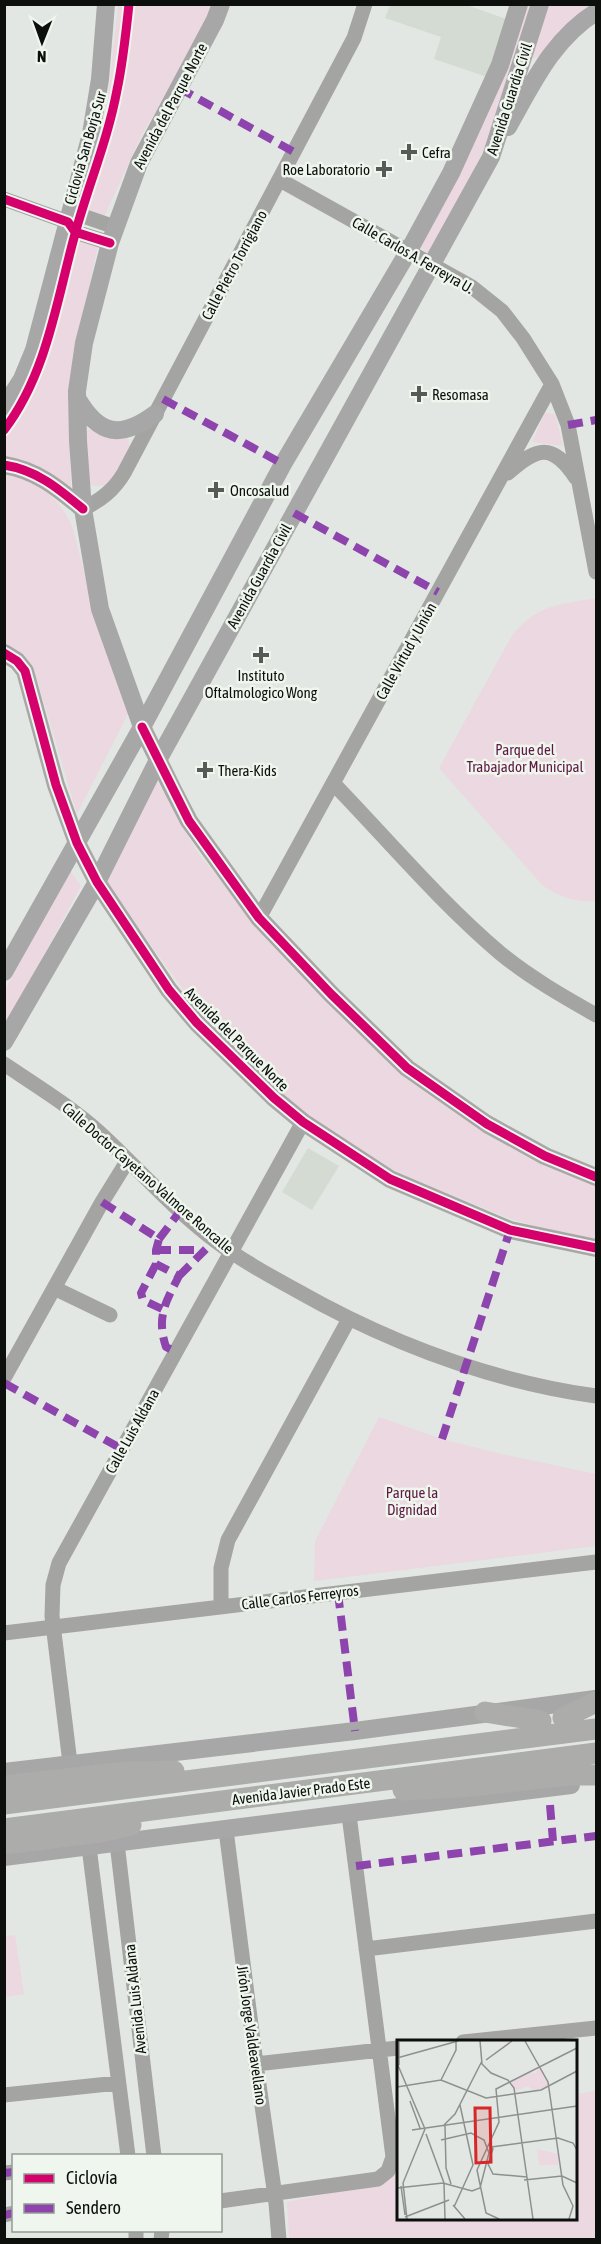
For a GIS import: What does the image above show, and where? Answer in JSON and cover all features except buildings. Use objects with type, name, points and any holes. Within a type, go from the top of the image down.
[{"type":"highway","points":[[563,1718],[597,1701]]},
{"type":"highway","points":[[485,1712],[541,1721]]},
{"type":"highway","points":[[347,1761],[409,1739],[597,1714]]},
{"type":"highway","name":"Avenida Javier Prado Este","points":[[4,1804],[597,1729]]},
{"type":"highway","name":"Avenida Javier Prado Este","points":[[4,1829],[597,1753]]},
{"type":"highway","points":[[4,1786],[158,1770],[244,1773]]},
{"type":"highway","points":[[325,1788],[425,1790],[569,1775],[597,1775]]},
{"type":"highway","points":[[4,1844],[114,1830],[148,1820],[178,1807]]},
{"type":"main road","points":[[4,407],[22,379],[34,350],[91,134],[100,79],[106,4]]},
{"type":"main road","name":"Avenida del Parque Norte","points":[[221,4],[216,20],[139,163],[112,235],[84,343],[77,398],[83,509],[100,609],[142,727],[189,821],[260,918],[407,1068],[487,1124],[545,1156],[597,1177]]},
{"type":"main road","name":"Avenida Guardia Civil","points":[[4,972],[142,727],[283,464],[408,252],[451,173],[500,65],[519,4]]},
{"type":"main road","name":"Avenida Guardia Civil","points":[[4,1042],[97,882],[158,760],[491,157],[540,4]]},
{"type":"main road","points":[[491,157],[550,55],[578,24],[597,12]]},
{"type":"main road","points":[[77,398],[85,412],[110,430],[123,431],[138,426],[155,414]]},
{"type":"main road","points":[[4,465],[24,469],[43,478],[83,509]]},
{"type":"main road","name":"Avenida del Parque Norte","points":[[4,653],[17,661],[25,671],[56,784],[77,843],[97,882],[169,990],[223,1048],[274,1098],[303,1122],[390,1179],[510,1230],[597,1248]]},
{"type":"main road","points":[[4,1772],[355,1731],[485,1712],[597,1701]]},
{"type":"main road","name":"Avenida Javier Prado Este","points":[[4,1857],[349,1815],[597,1781]]},
{"type":"street","name":"Calle Pietro Torrigiano","points":[[83,509],[98,502],[116,486],[354,38],[365,4]]},
{"type":"street","name":"Calle Carlos A. Ferreyra U.","points":[[280,180],[472,287],[502,312],[523,338],[552,384],[568,425],[597,572]]},
{"type":"street","points":[[4,199],[68,222],[80,215],[112,235]]},
{"type":"street","name":"Calle Virtud y Unión","points":[[260,918],[552,384]]},
{"type":"street","name":"Calle Carlos A. Ferreyra U.","points":[[499,481],[525,458],[538,452],[552,453],[565,462],[579,483]]},
{"type":"street","points":[[333,783],[434,890],[501,954],[564,997],[597,1015]]},
{"type":"street","name":"Calle Doctor Cayetano Valmore Roncalle","points":[[4,1064],[77,1115],[189,1218],[230,1251],[276,1280],[349,1319],[406,1344],[466,1365],[533,1384],[597,1396]]},
{"type":"street","name":"Calle Luis Aldana","points":[[70,1763],[53,1627],[53,1585],[63,1554],[303,1122]]},
{"type":"street","points":[[4,1378],[128,1160]]},
{"type":"street","points":[[54,1288],[110,1315]]},
{"type":"street","points":[[221,1606],[221,1568],[228,1540],[349,1319]]},
{"type":"street","name":"Calle Carlos Ferreyros","points":[[4,1633],[597,1562]]},
{"type":"street","points":[[222,2201],[378,2179],[388,2171],[393,2157],[349,1815]]},
{"type":"street","name":"Jirón Jorge Valdeavellano","points":[[226,1830],[275,2194],[279,2240]]},
{"type":"street","name":"Avenida Luis Aldana","points":[[117,1843],[154,2154]]},
{"type":"street","name":"Avenida Luis Aldana","points":[[89,1846],[128,2154]]},
{"type":"street","points":[[366,1949],[597,1921]]},
{"type":"street","points":[[483,2040],[597,2028]]},
{"type":"street","points":[[256,2064],[397,2048]]},
{"type":"street","points":[[4,2095],[118,2083]]},
{"type":"shaded area","points":[[464,4],[506,19],[487,77],[434,59],[441,37],[385,18],[390,5]]},
{"type":"shaded area","points":[[308,1148],[339,1166],[312,1210],[282,1192]]},
{"type":"green space","points":[[118,5],[213,5],[184,65],[143,132],[104,217],[85,209],[108,98]]},
{"type":"green space","points":[[524,5],[533,5],[486,145],[432,252],[428,254],[420,247]]},
{"type":"green space","points":[[548,5],[596,5],[539,57],[533,58],[531,57]]},
{"type":"green space","points":[[72,239],[98,246],[73,359],[69,414],[71,491],[5,458],[5,421],[40,365]]},
{"type":"green space","points":[[545,413],[555,414],[563,446],[532,442]]},
{"type":"green space","points":[[91,428],[106,436],[128,439],[131,449],[110,485],[93,486],[87,482],[86,431]]},
{"type":"green space","points":[[5,474],[27,480],[45,491],[67,516],[72,526],[96,616],[129,712],[77,814],[33,666],[5,644]]},
{"type":"green space","name":"Parque del Trabajador Municipal","points":[[596,598],[596,901],[582,901],[555,893],[542,885],[439,768],[511,637],[520,626],[539,612],[549,608]]},
{"type":"green space","points":[[155,777],[198,853],[237,900],[383,1054],[596,1185],[596,1241],[514,1220],[426,1185],[369,1159],[295,1105],[198,1010],[104,881]]},
{"type":"green space","points":[[69,869],[81,886],[5,1027],[5,990]]},
{"type":"green space","name":"Parque la Dignidad","points":[[379,1417],[442,1439],[596,1474],[596,1546],[314,1581],[315,1541]]},
{"type":"green space","points":[[15,1935],[24,1994],[5,1997],[5,1936]]},
{"type":"green space","points":[[596,2091],[596,2239],[289,2239],[287,2202],[385,2182],[397,2165],[397,2220],[577,2220],[577,2094]]},
{"type":"marked path","points":[[179,88],[294,152]]},
{"type":"marked path","points":[[163,399],[283,464]]},
{"type":"marked path","points":[[568,425],[596,420]]},
{"type":"marked path","points":[[294,513],[438,592]]},
{"type":"marked path","points":[[102,1202],[159,1239],[156,1264],[179,1276],[162,1318],[166,1347],[176,1352]]},
{"type":"marked path","points":[[159,1239],[181,1210]]},
{"type":"marked path","points":[[442,1439],[510,1230]]},
{"type":"marked path","points":[[179,1276],[215,1240]]},
{"type":"marked path","points":[[156,1250],[195,1250],[201,1253]]},
{"type":"marked path","points":[[156,1264],[141,1293],[143,1300],[162,1309]]},
{"type":"marked path","points":[[4,1383],[122,1449]]},
{"type":"marked path","points":[[338,1593],[355,1731]]},
{"type":"marked path","points":[[550,1805],[553,1841]]},
{"type":"marked path","points":[[356,1866],[596,1836]]},
{"type":"marked path","points":[[4,2173],[12,2172]]},
{"type":"marked path","points":[[4,2215],[12,2213]]},
{"type":"cycle path","name":"Ciclovía San Borja Sur","points":[[4,430],[31,385],[49,335],[75,234],[113,108],[123,58],[129,4]]},
{"type":"cycle path","points":[[4,199],[68,222],[75,232],[110,243]]},
{"type":"cycle path","points":[[4,465],[37,476],[83,509]]},
{"type":"cycle path","points":[[4,653],[17,661],[25,671],[56,785],[77,843],[97,882],[169,990],[197,1023],[274,1098],[303,1122],[390,1179],[510,1230],[596,1248]]},
{"type":"cycle path","points":[[142,727],[189,821],[259,918],[331,994],[407,1068],[487,1124],[545,1156],[596,1177]]},
{"type":"place","name":"Cefra","points":[[409,152]]},
{"type":"place","name":"Roe Laboratorio","points":[[384,169]]},
{"type":"place","name":"Resomasa","points":[[419,394]]},
{"type":"place","name":"Oncosalud","points":[[216,490]]},
{"type":"place","name":"Instituto Oftalmologico Wong","points":[[261,655]]},
{"type":"place","name":"Thera-Kids","points":[[205,770]]}]
